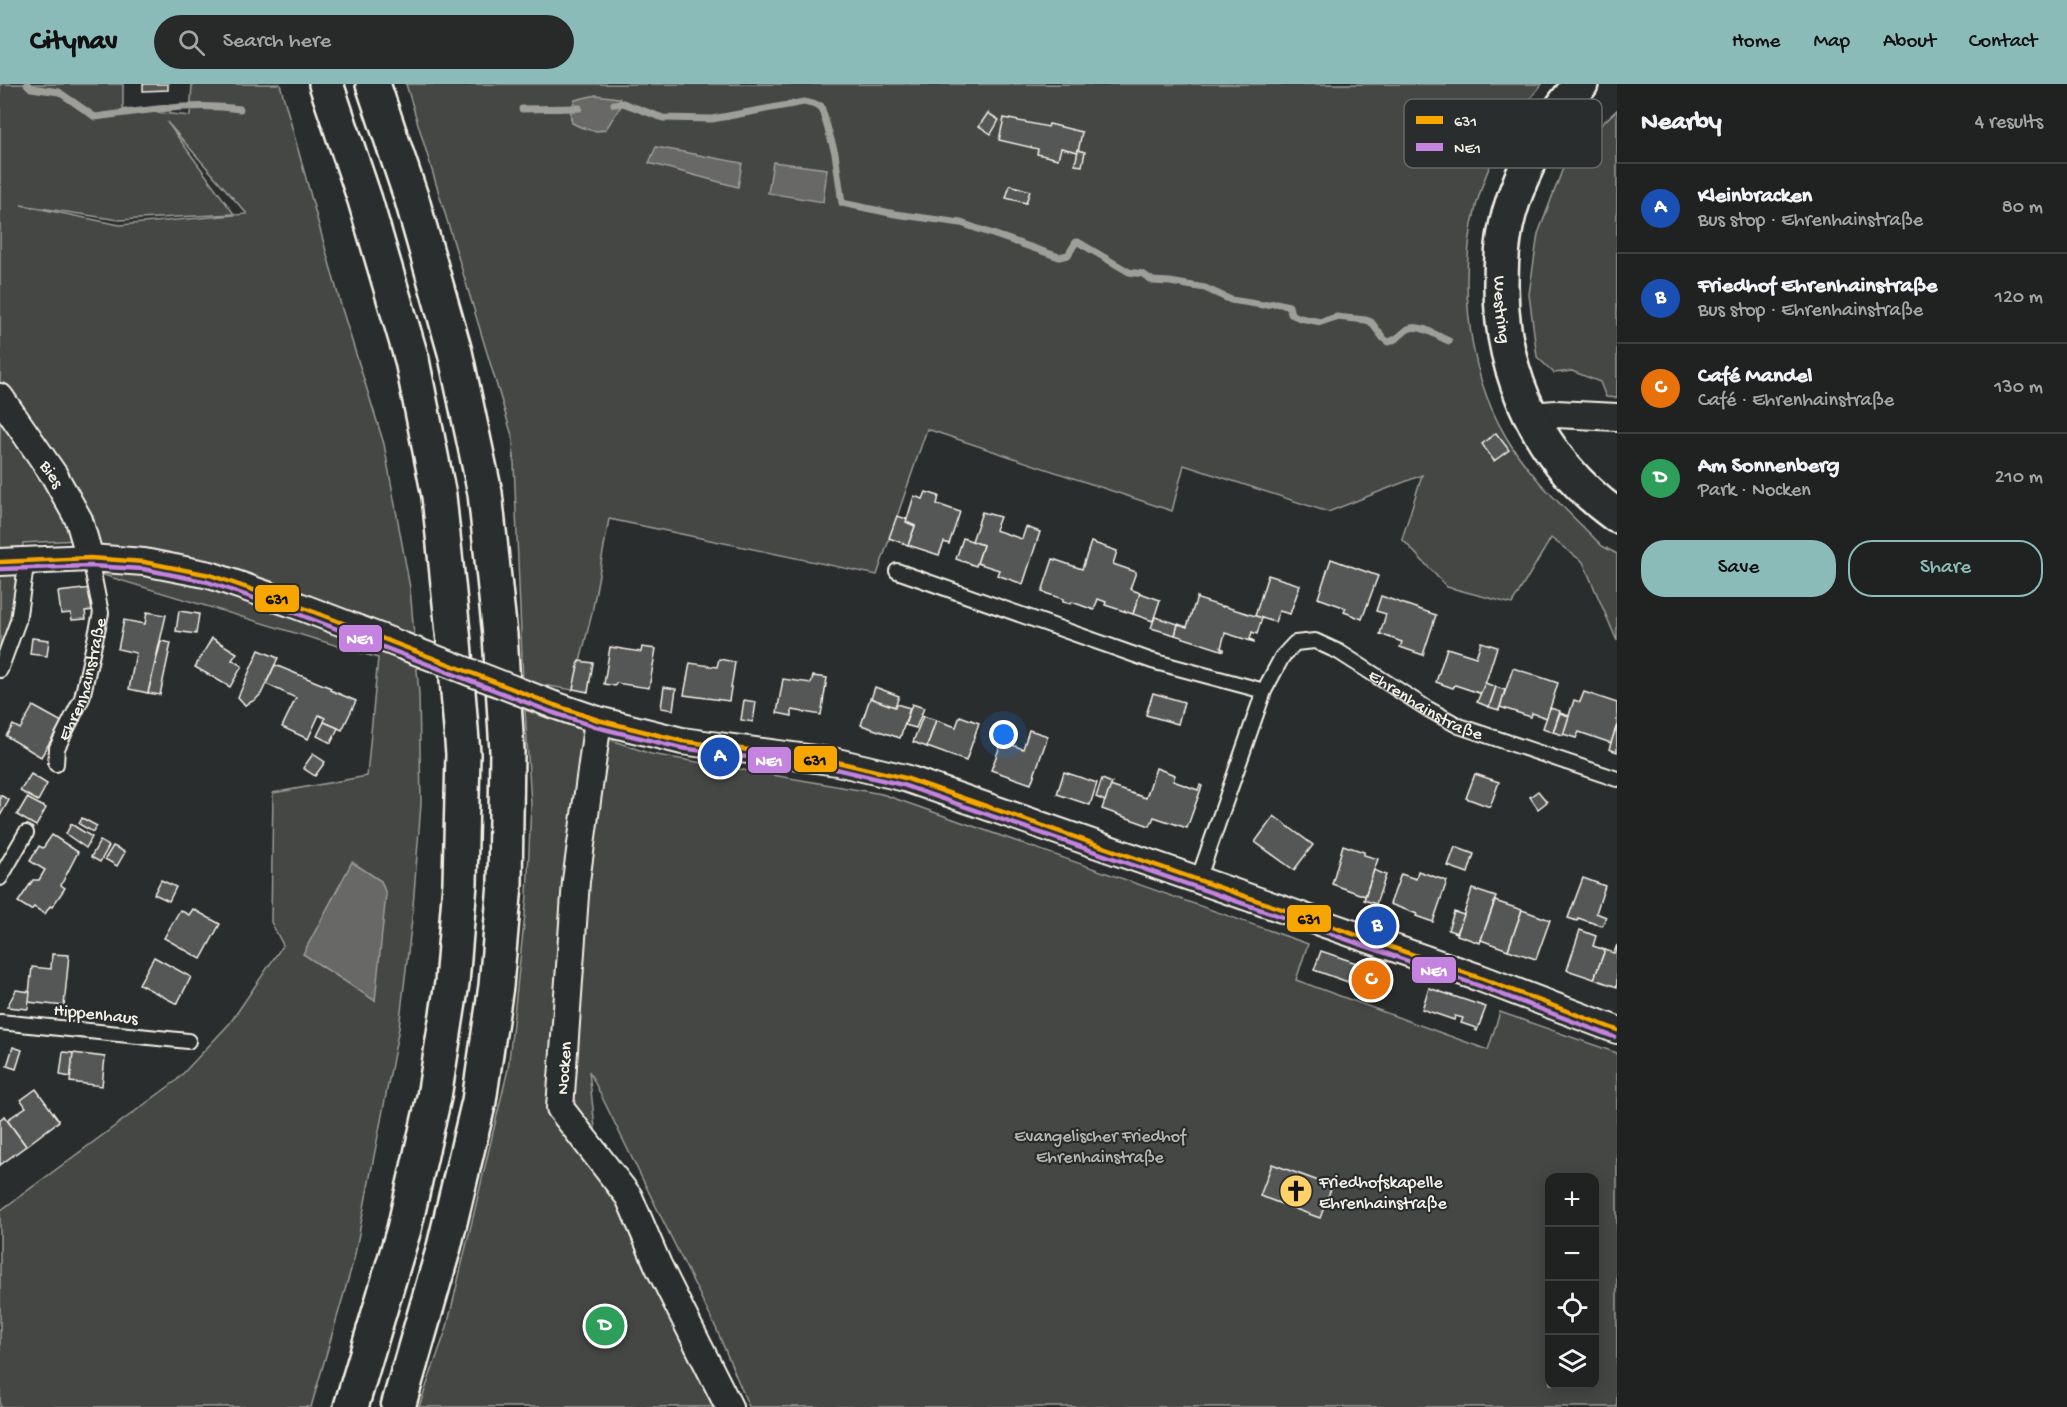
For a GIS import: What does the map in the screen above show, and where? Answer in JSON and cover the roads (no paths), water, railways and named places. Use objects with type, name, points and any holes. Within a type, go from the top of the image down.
[{"type":"main road","points":[[326,84],[365,200],[412,360],[439,496],[454,642],[462,754],[459,894],[452,983],[434,1097],[404,1229],[351,1407]]},
{"type":"main road","points":[[373,84],[412,200],[455,352],[485,493],[500,635],[507,751],[505,884],[496,986],[479,1101],[444,1247],[398,1407]]},
{"type":"main road","name":"Westring","points":[[1568,99],[1581,84]]},
{"type":"main road","name":"Westring","points":[[1527,168],[1515,194],[1508,217],[1501,262],[1500,310],[1507,352],[1515,380],[1530,416],[1553,454],[1595,500],[1617,516]]},
{"type":"street","name":"Bies","points":[[0,397],[54,475],[79,520],[90,558]]},
{"type":"street","points":[[1530,416],[1556,414],[1617,417]]},
{"type":"street","points":[[0,562],[90,558],[144,561],[210,575],[296,605],[598,720],[682,741],[837,762],[905,778],[1512,989],[1617,1029]]},
{"type":"street","name":"Nocken","points":[[598,720],[576,881],[560,1108],[629,1197],[658,1265],[729,1407]]},
{"type":"lane","name":"Ehrenhainstraße","points":[[56,764],[57,748],[82,698],[101,613],[90,558]]},
{"type":"lane","points":[[0,670],[18,621],[27,559]]},
{"type":"lane","points":[[897,571],[1152,661],[1264,691]]},
{"type":"lane","name":"Ehrenhainstraße","points":[[1198,880],[1264,691],[1282,657],[1295,643],[1315,641],[1340,652],[1428,709],[1459,726],[1617,778]]},
{"type":"lane","points":[[0,878],[26,833]]},
{"type":"lane","name":"Hippenhaus","points":[[0,1022],[188,1041]]},
{"type":"waterway","points":[[27,84],[31,88],[59,92],[95,117],[203,106],[240,109]]},
{"type":"waterway","points":[[614,104],[623,103],[663,118],[712,119],[804,102],[821,106],[835,153],[842,203],[895,214],[961,223],[1059,257],[1068,255],[1078,242],[1129,272],[1143,274],[1153,281],[1205,288],[1231,300],[1289,306],[1291,314],[1321,322],[1336,317],[1366,320],[1371,322],[1388,342],[1413,328],[1423,329],[1449,341]]},
{"type":"waterway","points":[[522,109],[579,108]]},
{"type":"place","name":"Kleinbracken","points":[[720,757]]},
{"type":"place","name":"Friedhof Ehrenhainstraße","points":[[1377,926]]},
{"type":"place","name":"Café Mandel","points":[[1371,980]]},
{"type":"place","name":"Friedhofskapelle Ehrenhainstraße","points":[[1296,1191]]},
{"type":"place","name":"Am Sonnenberg","points":[[605,1326]]},
{"type":"park label","name":"Evangelischer Friedhof Ehrenhainstraße","points":[[1100,1145]]}]
